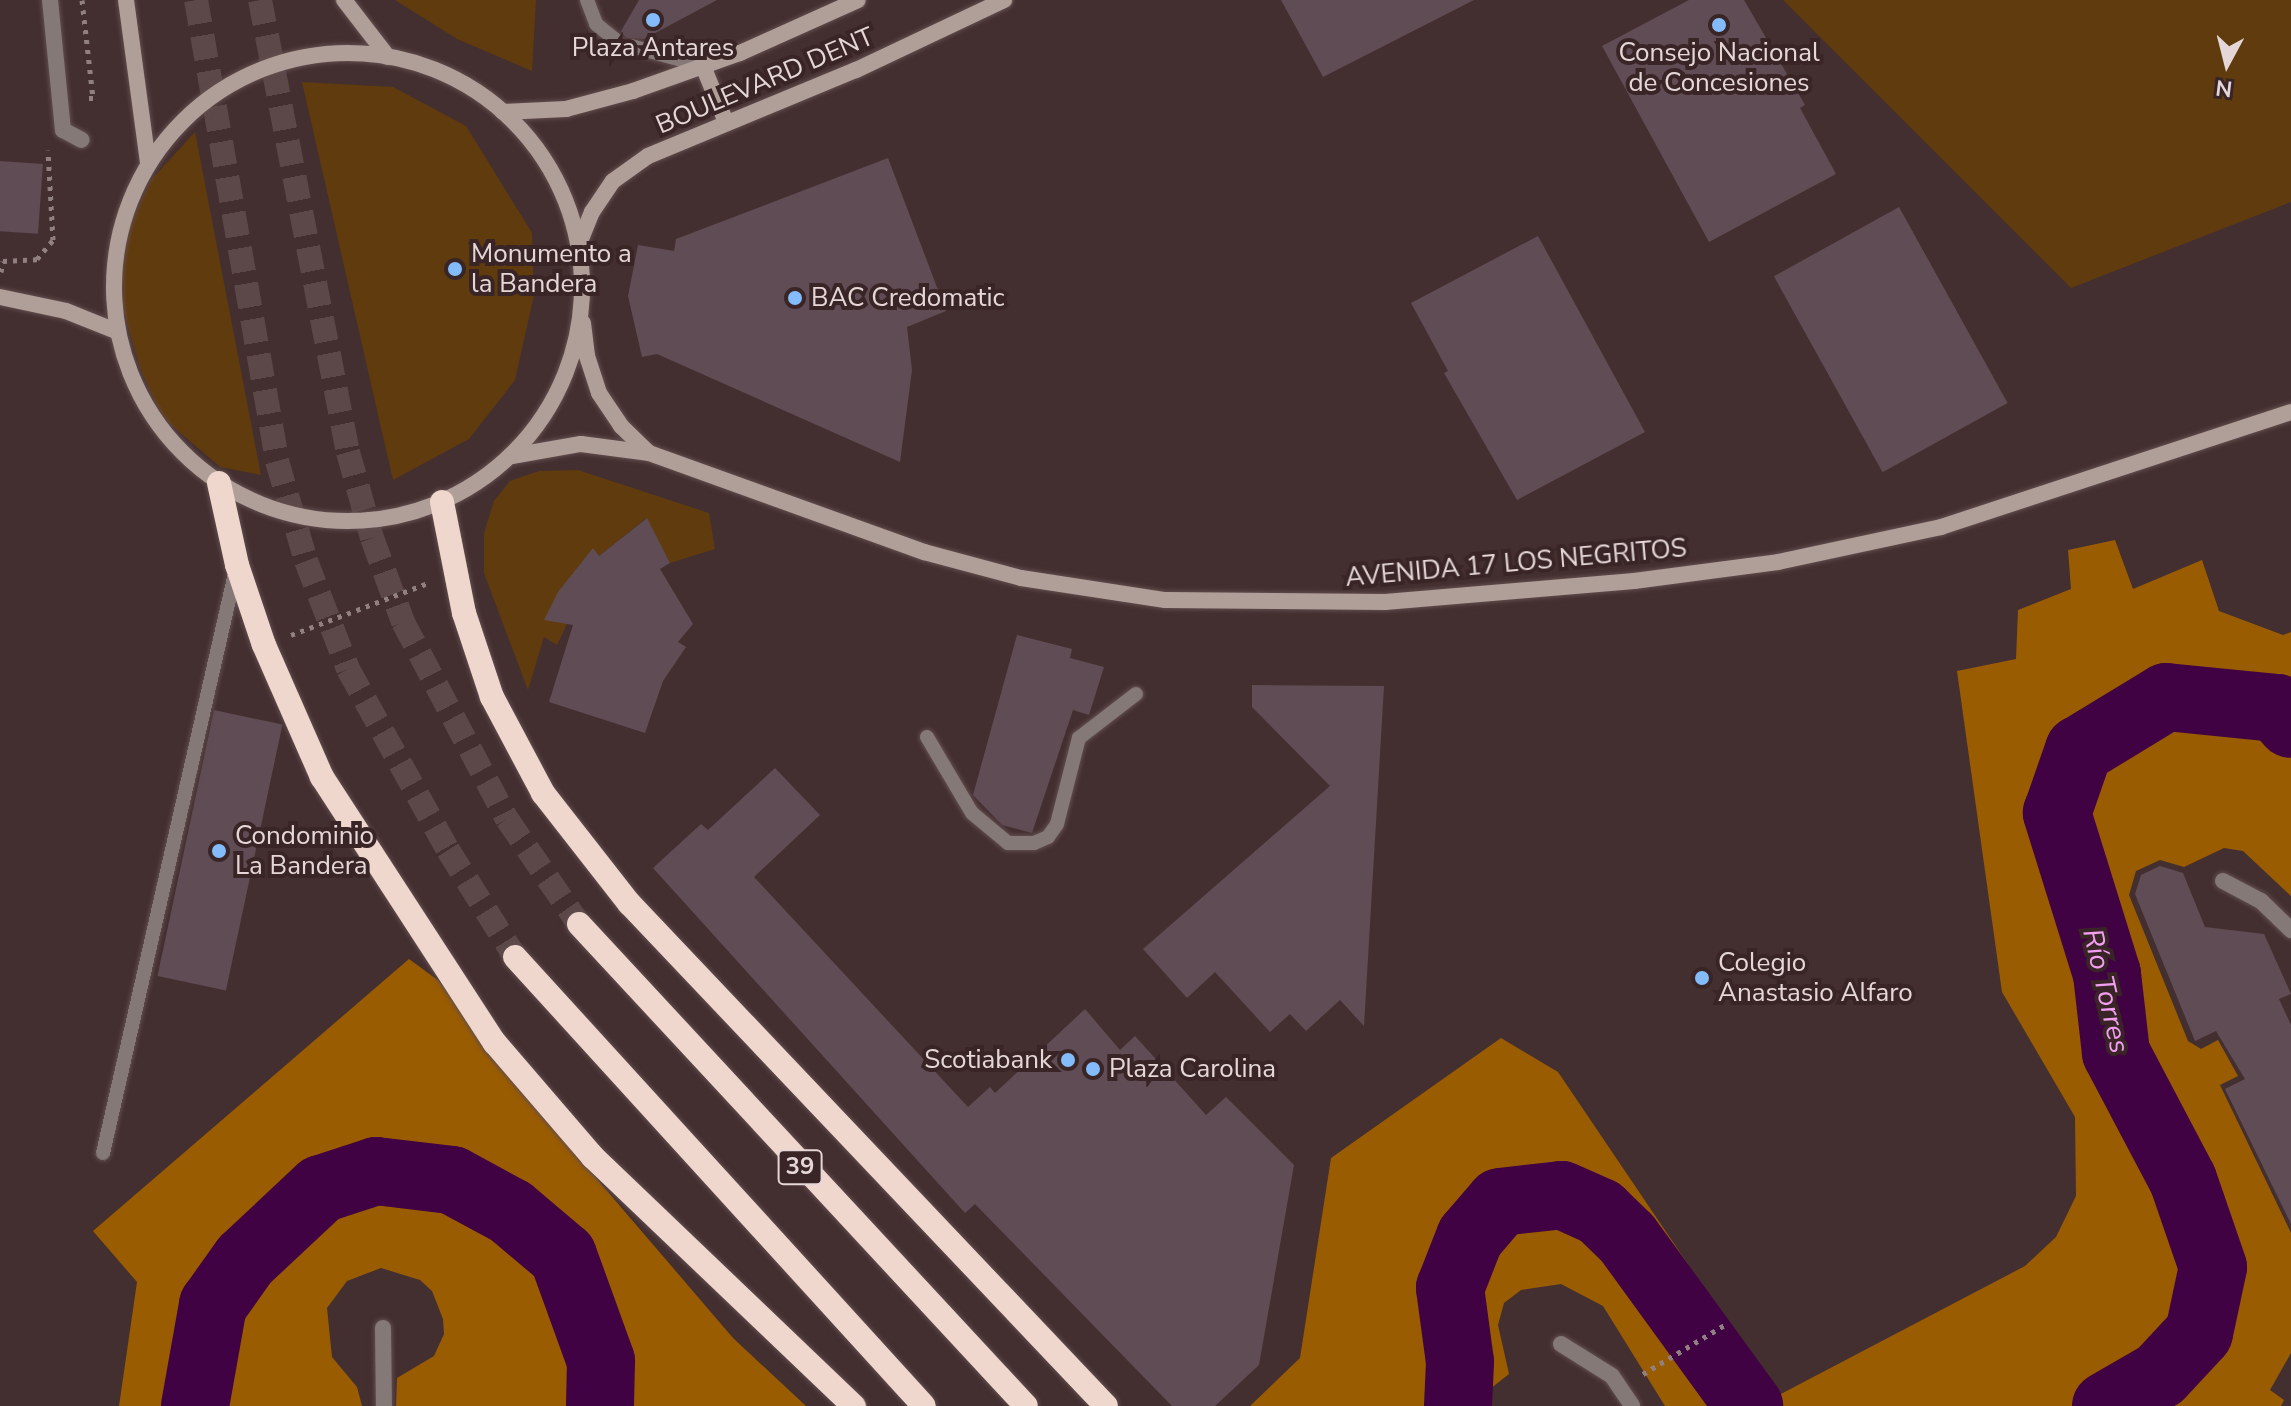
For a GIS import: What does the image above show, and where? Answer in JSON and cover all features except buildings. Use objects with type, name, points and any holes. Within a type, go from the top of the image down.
[{"type":"highway","points":[[219,483],[237,565],[264,645],[322,777],[495,1043],[593,1157],[854,1406]]},
{"type":"highway","points":[[442,502],[456,572],[492,697],[543,793],[619,891],[1106,1406]]},
{"type":"highway","name":"39","points":[[579,924],[1026,1406]]},
{"type":"highway","name":"39","points":[[515,957],[924,1406]]},
{"type":"street","points":[[50,0],[63,130],[82,140]]},
{"type":"street","points":[[126,0],[148,163]]},
{"type":"street","points":[[344,0],[388,57]]},
{"type":"street","name":"BOULEVARD DENT","points":[[503,112],[566,109],[703,66],[858,0]]},
{"type":"street","name":"BOULEVARD DENT","points":[[579,244],[592,212],[613,181],[648,156],[856,70],[1004,0]]},
{"type":"street","points":[[579,244],[564,194],[538,150],[503,112],[449,76],[388,57],[318,55],[251,74],[193,111],[148,163],[128,202],[116,245],[112,288],[116,331],[130,376],[152,417],[182,454],[219,483],[290,515],[367,521],[442,502],[512,456],[559,392],[583,317]]},
{"type":"street","points":[[703,66],[726,122]]},
{"type":"street","name":"AVENIDA 17 LOS NEGRITOS","points":[[579,244],[587,356],[599,393],[621,426],[649,453]]},
{"type":"street","points":[[0,297],[66,311],[116,331]]},
{"type":"street","name":"AVENIDA 17 LOS NEGRITOS","points":[[512,456],[581,444],[649,453],[924,552],[1021,578],[1165,600],[1385,602],[1634,581],[1778,562],[1941,527],[2291,412]]},
{"type":"street","points":[[2223,881],[2261,901],[2291,930]]},
{"type":"street","points":[[383,1328],[384,1406]]},
{"type":"street","points":[[1561,1344],[1612,1376],[1632,1406]]},
{"type":"lane","points":[[587,0],[596,24],[616,40]]},
{"type":"lane","points":[[631,46],[703,66]]},
{"type":"lane","points":[[103,1153],[237,565]]},
{"type":"lane","points":[[927,737],[972,813],[1008,843],[1027,845],[1054,831],[1079,738],[1136,694]]},
{"type":"path","points":[[1,276],[3,261],[37,259],[53,240],[48,148]]},
{"type":"path","points":[[264,645],[456,572]]},
{"type":"path","points":[[1637,1377],[1728,1323]]},
{"type":"shaded area","points":[[395,0],[536,0],[532,71],[457,39]]},
{"type":"shaded area","points":[[1783,0],[2291,0],[2291,202],[2071,288]]},
{"type":"shaded area","points":[[302,82],[393,87],[466,126],[532,233],[534,295],[515,380],[469,439],[393,480]]},
{"type":"shaded area","points":[[195,132],[261,475],[220,467],[162,417],[140,368],[119,295],[126,233],[151,180]]},
{"type":"shaded area","points":[[578,470],[709,513],[715,549],[670,563],[646,518],[599,556],[557,645],[544,637],[528,690],[484,573],[484,533],[494,501],[510,481],[539,471]]},
{"type":"shaded area","points":[[2115,540],[2133,589],[2202,560],[2219,611],[2283,635],[2291,632],[2291,896],[2243,851],[2224,848],[2184,867],[2160,860],[2136,871],[2129,895],[2188,1041],[2201,1049],[2218,1040],[2238,1076],[2220,1085],[2291,1233],[2291,1353],[2270,1390],[2284,1400],[2281,1406],[1665,1406],[1603,1306],[1561,1284],[1521,1290],[1504,1303],[1498,1325],[1509,1374],[1481,1396],[1488,1406],[1250,1406],[1300,1358],[1331,1158],[1501,1038],[1558,1072],[1777,1396],[2025,1266],[2056,1237],[2076,1196],[2075,1117],[2002,992],[1957,671],[2016,659],[2018,610],[2071,589],[2068,550]]},
{"type":"shaded area","points":[[409,959],[439,981],[501,1067],[733,1338],[806,1406],[396,1406],[397,1378],[434,1356],[444,1334],[443,1319],[432,1291],[420,1280],[381,1268],[347,1281],[327,1308],[332,1357],[357,1387],[362,1406],[119,1406],[137,1282],[93,1231]]},
{"type":"waterway","name":"Río Torres","points":[[2106,1406],[2160,1375],[2199,1333],[2213,1267],[2183,1180],[2116,1053],[2107,974],[2057,813],[2079,750],[2166,697],[2277,708],[2291,724]]},
{"type":"waterway","name":"Río Torres","points":[[195,1406],[213,1305],[245,1260],[321,1189],[376,1171],[452,1180],[511,1212],[563,1256],[601,1361],[600,1406]]},
{"type":"waterway","name":"Río Torres","points":[[1458,1406],[1460,1362],[1450,1288],[1470,1237],[1500,1202],[1562,1195],[1600,1212],[1627,1238],[1749,1406]]},
{"type":"tunnel","points":[[196,0],[277,461],[306,561],[348,669],[448,850],[515,957]]},
{"type":"tunnel","points":[[260,0],[348,452],[372,538],[403,622],[507,819],[579,924]]},
{"type":"place","name":"Plaza Antares","points":[[653,20]]},
{"type":"place","name":"Consejo Nacional de Concesiones","points":[[1719,25]]},
{"type":"place","name":"Monumento a la Bandera","points":[[455,269]]},
{"type":"place","name":"BAC Credomatic","points":[[795,298]]},
{"type":"place","name":"Condominio La Bandera","points":[[219,851]]},
{"type":"place","name":"Colegio Anastasio Alfaro","points":[[1702,978]]},
{"type":"place","name":"Scotiabank","points":[[1068,1060]]},
{"type":"place","name":"Plaza Carolina","points":[[1093,1069]]}]
